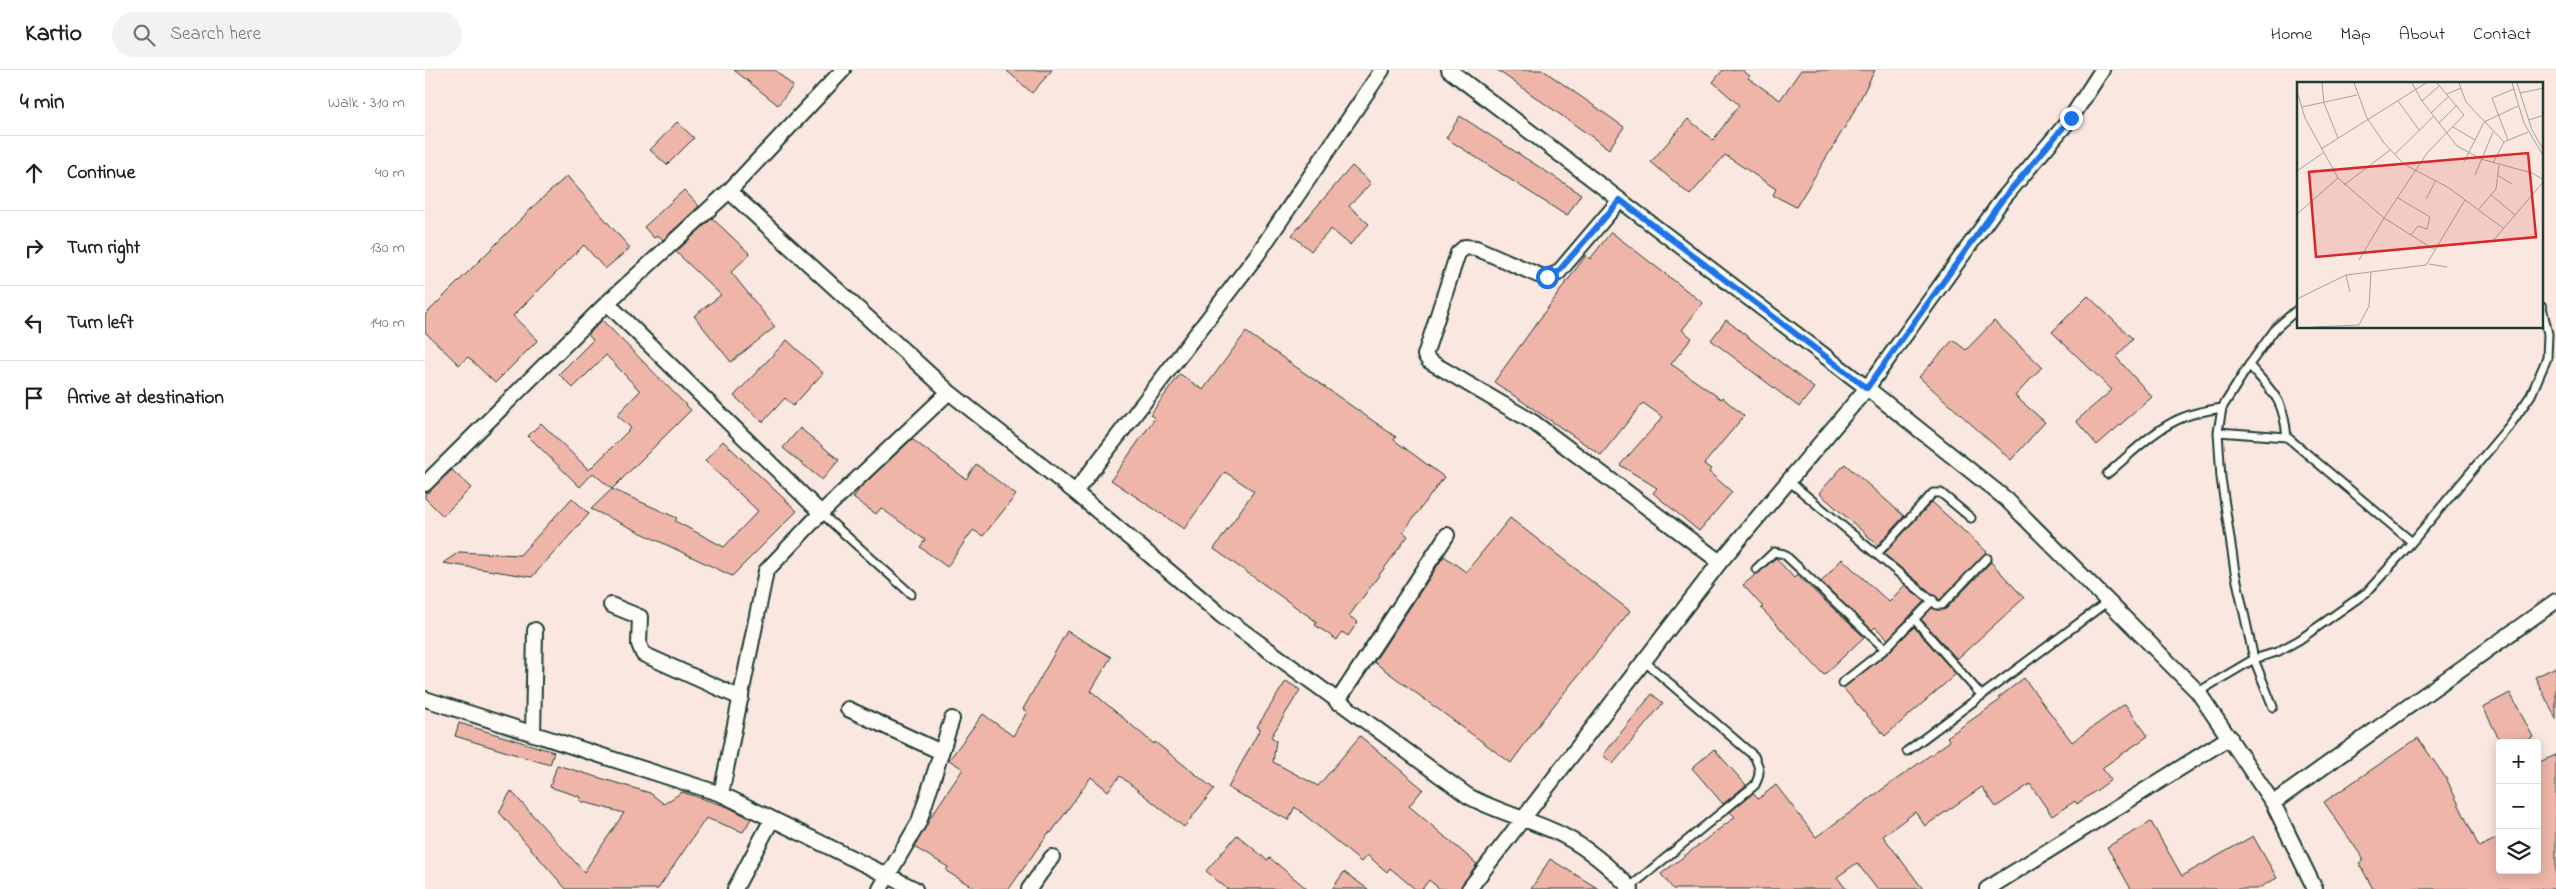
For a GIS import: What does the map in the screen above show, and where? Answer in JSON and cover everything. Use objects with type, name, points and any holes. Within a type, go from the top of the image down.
[{"type":"street","points":[[425,484],[607,303],[729,191],[843,70]]},
{"type":"street","points":[[1075,492],[1257,256],[1382,70]]},
{"type":"street","points":[[1449,70],[1867,388],[2006,499],[2198,692],[2273,803],[2315,889]]},
{"type":"street","points":[[1469,889],[1720,562],[1790,482],[1867,388],[2002,200],[2071,118],[2102,70]]},
{"type":"street","points":[[729,191],[949,392],[1075,492],[1222,616],[1468,796],[1489,808],[1564,836],[1593,855],[1631,888]]},
{"type":"street","points":[[1620,200],[1557,273],[1547,277],[1538,276],[1476,248],[1465,247],[1458,253],[1425,356],[1429,361],[1533,422],[1720,562]]},
{"type":"street","points":[[607,303],[821,513]]},
{"type":"street","points":[[721,794],[766,571],[821,513],[949,392]]},
{"type":"street","points":[[1337,702],[1447,535]]},
{"type":"street","points":[[2273,803],[2556,601]]},
{"type":"street","points":[[611,605],[640,617],[639,644],[643,654],[741,698]]},
{"type":"street","points":[[533,734],[535,630]]},
{"type":"street","points":[[425,699],[721,794],[915,889]]},
{"type":"street","points":[[848,709],[941,752]]},
{"type":"street","points":[[880,889],[919,822],[952,719]]},
{"type":"street","points":[[1987,889],[2230,737]]},
{"type":"street","points":[[735,889],[771,820]]},
{"type":"street","points":[[1029,889],[1053,857]]},
{"type":"lane","points":[[2273,707],[2254,659],[2235,572],[2221,478],[2217,432],[2222,408],[2249,365],[2276,328],[2297,310]]},
{"type":"lane","points":[[2198,692],[2254,659],[2277,652],[2299,640],[2367,592],[2511,425],[2531,395],[2547,358],[2548,334],[2543,312]]},
{"type":"lane","points":[[2249,365],[2277,398],[2284,412],[2287,437]]},
{"type":"lane","points":[[2107,474],[2159,430],[2185,416],[2222,408]]},
{"type":"lane","points":[[2217,432],[2287,437],[2412,542]]},
{"type":"lane","points":[[1790,482],[1937,605],[1942,605],[1987,558]]},
{"type":"lane","points":[[1877,554],[1933,493],[1941,493],[1971,518]]},
{"type":"lane","points":[[821,513],[911,594]]},
{"type":"lane","points":[[1756,569],[1774,552],[1784,554],[1885,649]]},
{"type":"lane","points":[[1842,683],[1885,649],[1933,600]]},
{"type":"lane","points":[[1907,751],[2107,602]]},
{"type":"lane","points":[[1914,619],[1982,696]]},
{"type":"lane","points":[[1631,888],[1755,784],[1760,768],[1754,756],[1644,661]]},
{"type":"building","points":[[734,70],[775,70],[793,86],[778,105]]},
{"type":"building","points":[[1006,70],[1052,70],[1032,93]]},
{"type":"building","points":[[1497,70],[1543,70],[1624,127],[1609,149]]},
{"type":"building","points":[[1723,70],[1742,70],[1750,76],[1748,78],[1780,100],[1801,70],[1875,70],[1851,117],[1796,207],[1773,195],[1776,189],[1725,155],[1690,195],[1651,162],[1688,119],[1713,140],[1739,105],[1713,82]]},
{"type":"building","points":[[1460,116],[1581,194],[1567,216],[1446,138]]},
{"type":"building","points":[[677,122],[694,138],[667,165],[650,150]]},
{"type":"building","points":[[1352,166],[1371,183],[1349,206],[1369,224],[1350,245],[1331,229],[1311,251],[1292,235]]},
{"type":"building","points":[[567,176],[630,248],[605,269],[584,245],[513,316],[538,340],[495,383],[468,357],[459,365],[425,332],[425,315],[538,202]]},
{"type":"building","points":[[684,190],[699,206],[663,240],[658,235],[654,238],[644,227]]},
{"type":"building","points":[[712,218],[750,254],[731,272],[775,327],[731,362],[694,316],[721,295],[676,252]]},
{"type":"building","points":[[1611,232],[1703,303],[1682,330],[1692,338],[1671,364],[1721,399],[1722,397],[1744,416],[1704,464],[1711,469],[1709,472],[1732,492],[1699,531],[1653,493],[1657,488],[1620,465],[1663,417],[1643,403],[1601,455],[1494,382],[1586,255],[1590,259]]},
{"type":"building","points":[[2088,296],[2133,339],[2116,357],[2152,397],[2097,445],[2076,421],[2112,390],[2052,332]]},
{"type":"building","points":[[602,320],[691,410],[612,489],[593,473],[580,487],[528,436],[541,423],[589,470],[631,428],[617,415],[640,391],[606,355],[573,388],[559,374],[593,340],[588,335]]},
{"type":"building","points":[[1726,320],[1814,388],[1799,407],[1711,340]]},
{"type":"building","points":[[1994,321],[2042,367],[2015,396],[2045,422],[2011,460],[1919,377],[1953,340],[1966,350]]},
{"type":"building","points":[[1246,332],[1396,437],[1394,440],[1444,477],[1403,532],[1408,536],[1349,616],[1358,622],[1348,636],[1342,632],[1337,640],[1315,625],[1317,622],[1214,549],[1254,491],[1225,472],[1184,529],[1111,480],[1155,418],[1150,415],[1180,374],[1203,390]]},
{"type":"building","points":[[787,340],[823,373],[793,406],[785,398],[763,422],[734,396]]},
{"type":"building","points":[[800,428],[839,460],[822,480],[783,448]]},
{"type":"building","points":[[912,439],[966,479],[976,464],[1016,495],[983,536],[973,530],[947,567],[920,547],[925,540],[881,508],[876,514],[853,498],[860,488]]},
{"type":"building","points":[[723,441],[797,511],[732,576],[591,509],[612,489],[677,518],[675,521],[724,547],[758,511],[705,461]]},
{"type":"building","points":[[1845,464],[1904,516],[1878,545],[1819,493]]},
{"type":"building","points":[[452,470],[471,488],[443,516],[425,498],[425,494]]},
{"type":"building","points":[[572,498],[589,514],[532,577],[443,563],[459,552],[520,555]]},
{"type":"building","points":[[1932,502],[1987,552],[1940,600],[1884,554]]},
{"type":"building","points":[[1510,518],[1630,611],[1543,719],[1511,763],[1374,662],[1444,556],[1466,572]]},
{"type":"building","points":[[1776,558],[1794,578],[1797,575],[1864,637],[1824,675],[1761,608],[1763,607],[1743,585]]},
{"type":"building","points":[[1842,559],[1889,602],[1905,585],[1924,601],[1888,639],[1875,627],[1872,630],[1821,582]]},
{"type":"building","points":[[1991,562],[2024,598],[1957,659],[1921,619],[1932,608],[1937,610],[1946,609]]},
{"type":"building","points":[[1914,627],[1956,674],[1885,736],[1843,688],[1888,653]]},
{"type":"building","points":[[1067,631],[1111,657],[1091,691],[1154,744],[1155,742],[1214,789],[1184,827],[1120,776],[1108,791],[1091,777],[1009,889],[976,889],[946,871],[948,867],[914,847],[930,818],[963,769],[949,760],[983,714],[1013,736],[1027,712],[1023,709]]},
{"type":"building","points":[[2556,667],[2556,719],[2535,677]]},
{"type":"building","points":[[2024,678],[2072,742],[2125,704],[2148,736],[2102,768],[2111,780],[2077,804],[2075,801],[2052,816],[2030,784],[1996,807],[1982,787],[1925,826],[1915,812],[1883,836],[1923,889],[1877,889],[1857,863],[1837,877],[1846,889],[1673,889],[1661,874],[1735,817],[1730,812],[1753,793],[1758,799],[1776,785],[1816,837],[1950,741],[1947,737],[2000,700],[1998,698]]},
{"type":"building","points":[[1286,681],[1300,690],[1271,737],[1276,740],[1273,762],[1318,786],[1360,736],[1423,789],[1409,806],[1477,864],[1460,889],[1440,889],[1429,880],[1422,889],[1415,889],[1390,868],[1387,872],[1367,855],[1361,862],[1295,807],[1288,820],[1228,788],[1260,729],[1257,727]]},
{"type":"building","points":[[2510,693],[2533,737],[2529,739],[2499,739],[2483,707]]},
{"type":"building","points":[[1652,694],[1663,703],[1613,764],[1603,755]]},
{"type":"building","points":[[459,723],[554,752],[550,765],[455,736]]},
{"type":"building","points":[[2418,738],[2447,780],[2479,847],[2496,839],[2496,874],[2541,874],[2541,761],[2556,755],[2556,889],[2373,889],[2359,863],[2364,860],[2324,802]]},
{"type":"building","points":[[1714,749],[1746,785],[1723,804],[1692,768]]},
{"type":"building","points":[[557,765],[650,793],[664,804],[682,792],[728,807],[751,819],[743,832],[706,818],[658,889],[566,889],[499,812],[511,791],[584,872],[624,813],[580,801],[581,797],[550,787]]},
{"type":"building","points":[[2151,822],[2182,876],[2253,836],[2277,878],[2257,889],[2131,889],[2107,847]]},
{"type":"building","points":[[1237,835],[1267,860],[1270,858],[1307,889],[1227,889],[1206,871]]},
{"type":"building","points":[[1550,859],[1599,889],[1531,889]]},
{"type":"building","points":[[1344,872],[1368,889],[1332,889]]},
{"type":"route","points":[[1547,277],[1557,273],[1620,200],[1867,388],[2002,200],[2071,118]]}]
